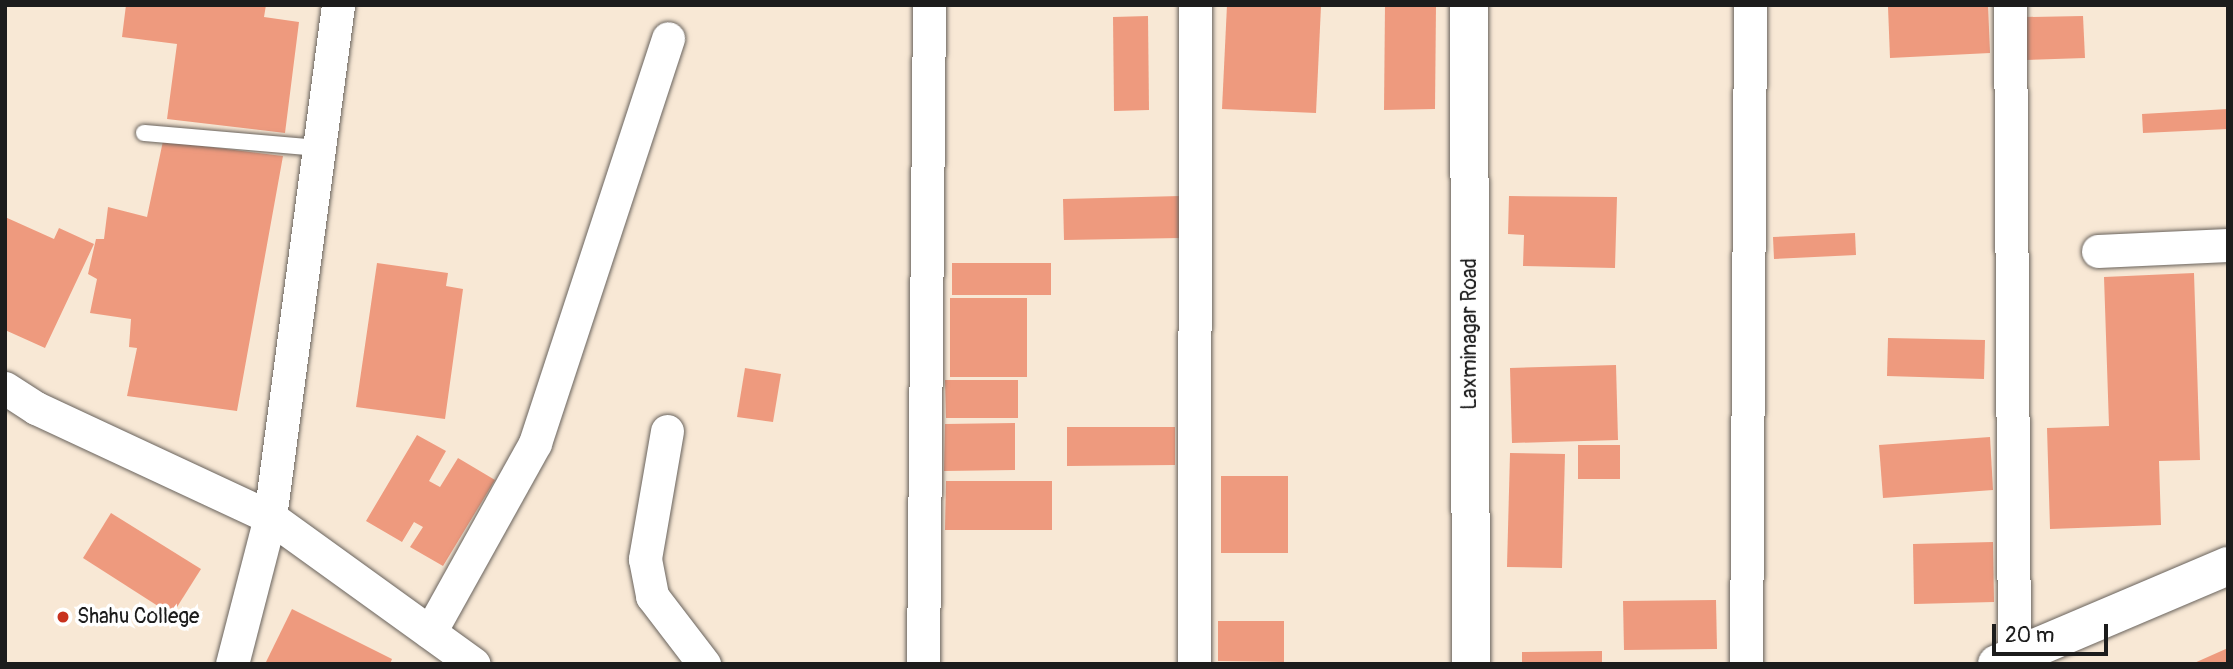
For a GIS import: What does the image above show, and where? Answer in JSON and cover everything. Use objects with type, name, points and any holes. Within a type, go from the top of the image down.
[{"type":"street","points":[[232,664],[270,517],[338,5]]},
{"type":"street","points":[[923,664],[929,5]]},
{"type":"street","points":[[1194,664],[1195,5]]},
{"type":"street","name":"Laxminagar Road","points":[[1469,5],[1471,664]]},
{"type":"street","points":[[1746,664],[1750,5]]},
{"type":"street","points":[[2010,5],[2006,660],[2228,566]]},
{"type":"street","points":[[430,632],[536,443],[668,38]]},
{"type":"street","points":[[2098,251],[2228,245]]},
{"type":"street","points":[[5,388],[36,408],[270,517],[474,664]]},
{"type":"street","points":[[667,431],[645,559],[652,596],[704,664]]},
{"type":"lane","points":[[144,133],[319,148]]},
{"type":"building","points":[[126,5],[266,5],[264,17],[299,22],[285,133],[167,119],[177,44],[122,37]]},
{"type":"building","points":[[1227,5],[1321,6],[1316,113],[1222,109]]},
{"type":"building","points":[[1385,5],[1436,5],[1435,109],[1384,110]]},
{"type":"building","points":[[1988,5],[1990,53],[1890,58],[1888,7]]},
{"type":"building","points":[[1148,16],[1149,110],[1114,111],[1113,17]]},
{"type":"building","points":[[2083,16],[2085,58],[2026,60],[2025,17]]},
{"type":"building","points":[[2228,109],[2228,129],[2143,133],[2142,114]]},
{"type":"building","points":[[163,141],[283,156],[237,411],[127,396],[137,348],[129,347],[131,319],[90,313],[97,279],[88,274],[96,239],[104,239],[108,207],[147,217]]},
{"type":"building","points":[[1180,196],[1180,238],[1064,240],[1063,199]]},
{"type":"building","points":[[1509,196],[1617,197],[1615,268],[1523,266],[1524,235],[1508,234]]},
{"type":"building","points":[[5,217],[54,239],[59,228],[94,244],[45,348],[5,330]]},
{"type":"building","points":[[1855,233],[1856,255],[1774,259],[1773,237]]},
{"type":"building","points":[[377,263],[448,273],[446,286],[463,289],[445,419],[356,407]]},
{"type":"building","points":[[952,263],[1051,263],[1051,295],[952,295]]},
{"type":"building","points":[[2194,273],[2200,460],[2159,461],[2161,525],[2050,529],[2047,428],[2109,426],[2104,277]]},
{"type":"building","points":[[950,298],[1027,298],[1027,377],[950,377]]},
{"type":"building","points":[[1888,338],[1985,340],[1984,379],[1887,376]]},
{"type":"building","points":[[1616,365],[1618,440],[1512,443],[1510,368]]},
{"type":"building","points":[[745,368],[781,374],[773,422],[737,417]]},
{"type":"building","points":[[945,380],[1018,380],[1018,418],[946,418]]},
{"type":"building","points":[[1015,423],[1015,470],[944,471],[945,424]]},
{"type":"building","points":[[1067,427],[1175,427],[1175,465],[1067,466]]},
{"type":"building","points":[[417,435],[446,451],[429,481],[440,487],[458,458],[495,480],[443,566],[410,547],[423,527],[414,522],[402,542],[366,521]]},
{"type":"building","points":[[1990,437],[1993,490],[1883,498],[1879,445]]},
{"type":"building","points":[[1578,445],[1620,445],[1620,479],[1578,479]]},
{"type":"building","points":[[1510,453],[1565,454],[1562,568],[1507,567]]},
{"type":"building","points":[[1221,476],[1288,476],[1288,553],[1221,553]]},
{"type":"building","points":[[946,481],[1052,481],[1052,530],[945,530]]},
{"type":"building","points":[[111,513],[201,569],[172,615],[83,558]]},
{"type":"building","points":[[1993,542],[1994,602],[1914,604],[1913,544]]},
{"type":"building","points":[[1716,600],[1717,649],[1624,650],[1623,601]]},
{"type":"building","points":[[292,609],[392,659],[390,664],[265,664]]},
{"type":"building","points":[[1218,621],[1284,621],[1284,662],[1218,661]]},
{"type":"building","points":[[2228,648],[2228,664],[2192,664]]},
{"type":"building","points":[[1602,651],[1602,664],[1522,664],[1522,652]]},
{"type":"place","name":"Shahu College","points":[[63,617]]}]
